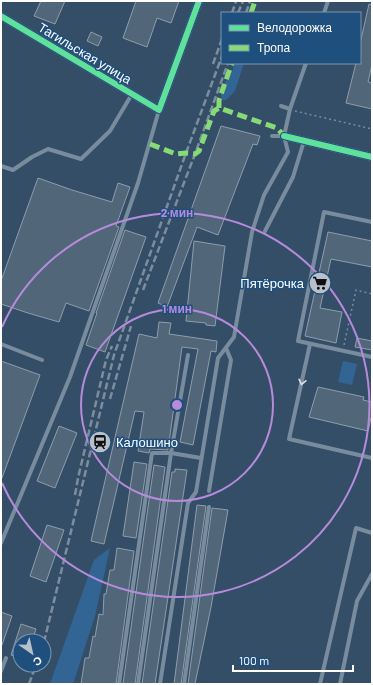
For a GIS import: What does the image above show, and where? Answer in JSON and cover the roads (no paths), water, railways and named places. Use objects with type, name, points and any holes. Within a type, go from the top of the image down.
[{"type":"street","points":[[160,111],[199,1]]},
{"type":"street","name":"Тагильская улица","points":[[1,16],[160,111]]},
{"type":"street","points":[[284,136],[372,157]]},
{"type":"lane","points":[[324,12],[328,1]]},
{"type":"lane","points":[[160,684],[188,503],[196,492],[218,358],[234,337],[252,232],[264,196],[288,152],[284,136],[290,109],[306,64]]},
{"type":"lane","points":[[1,166],[14,170],[32,157],[48,149],[81,159],[110,130],[132,94]]},
{"type":"lane","points":[[281,106],[290,109]]},
{"type":"lane","points":[[1,543],[70,377],[138,183],[160,111]]},
{"type":"lane","points":[[272,136],[284,136]]},
{"type":"lane","points":[[265,231],[293,177],[304,140]]},
{"type":"lane","points":[[372,222],[324,212],[298,341],[372,357]]},
{"type":"lane","points":[[1,344],[42,360]]},
{"type":"lane","points":[[310,344],[295,418],[289,439],[372,458]]},
{"type":"lane","points":[[209,491],[231,360],[226,348]]},
{"type":"lane","points":[[138,684],[171,453],[188,355]]},
{"type":"lane","points":[[119,684],[152,453],[171,453],[201,458]]},
{"type":"lane","points":[[184,684],[209,507]]},
{"type":"lane","points":[[320,684],[356,528],[372,533]]},
{"type":"lane","points":[[340,684],[357,601],[372,574]]},
{"type":"lane","points":[[1,671],[6,658]]},
{"type":"railway","points":[[232,12],[236,1]]},
{"type":"railway","points":[[238,12],[243,1]]},
{"type":"railway","points":[[246,12],[250,1]]},
{"type":"railway","points":[[213,64],[221,42]]},
{"type":"railway","points":[[46,633],[114,355],[221,59]]},
{"type":"railway","points":[[143,290],[228,64]]},
{"type":"railway","points":[[110,399],[131,326]]},
{"type":"railway","points":[[75,495],[106,360],[112,346]]},
{"type":"railway","points":[[29,684],[33,673]]},
{"type":"place","name":"Пятёрочка","points":[[320,283]]},
{"type":"place","name":"Калошино","points":[[100,442]]}]
